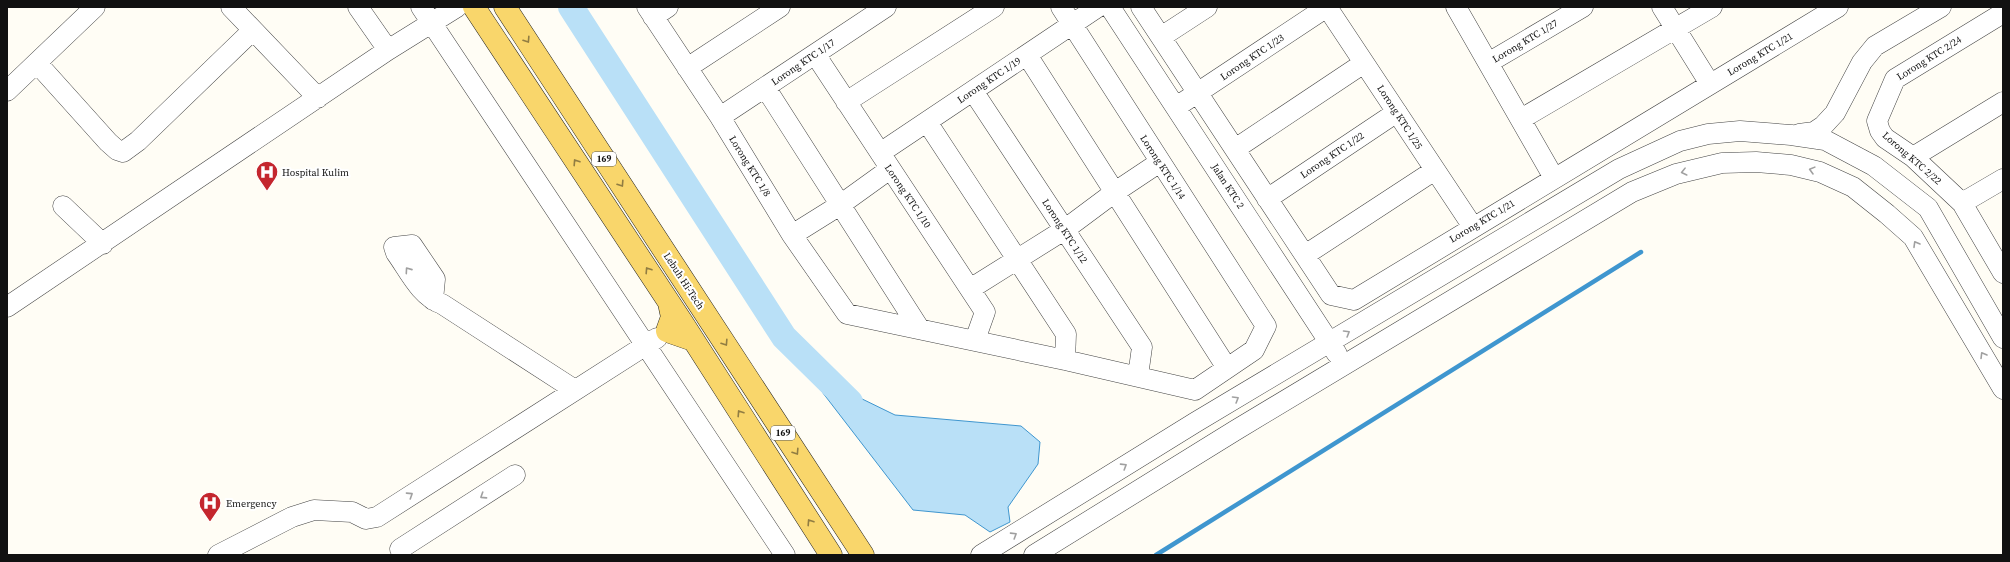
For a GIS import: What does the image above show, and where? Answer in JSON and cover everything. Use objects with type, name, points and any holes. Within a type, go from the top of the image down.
[{"type":"main road","name":"169","points":[[474,7],[669,303],[681,331],[831,555]]},
{"type":"main road","name":"Lebuh Hi-Tech","points":[[505,7],[863,555]]},
{"type":"main road","points":[[681,331],[703,310]]},
{"type":"street","points":[[7,91],[95,7]]},
{"type":"street","points":[[231,7],[318,98]]},
{"type":"street","points":[[358,7],[388,50]]},
{"type":"street","points":[[421,7],[785,555]]},
{"type":"street","points":[[7,307],[103,244],[388,50],[432,24],[457,7]]},
{"type":"street","points":[[687,68],[780,7]]},
{"type":"street","name":"Lorong KTC 1/17","points":[[720,118],[815,54],[859,14],[886,7]]},
{"type":"street","points":[[846,102],[994,7]]},
{"type":"street","name":"Lorong KTC 1/14","points":[[1061,7],[1266,326],[1254,350],[1228,368]]},
{"type":"street","name":"Lorong KTC 1/19","points":[[792,235],[840,205],[927,122],[1098,7]]},
{"type":"street","name":"Jalan KTC 2","points":[[1110,7],[1344,366]]},
{"type":"street","points":[[1141,7],[1198,93]]},
{"type":"street","points":[[1161,37],[1207,7]]},
{"type":"street","name":"Lorong KTC 1/23","points":[[1176,107],[1327,7]]},
{"type":"street","name":"Lorong KTC 1/25","points":[[1327,7],[1473,227]]},
{"type":"street","points":[[1457,7],[1554,178]]},
{"type":"street","name":"Lorong KTC 1/27","points":[[1488,63],[1583,7]]},
{"type":"street","points":[[1662,7],[1710,84]]},
{"type":"street","points":[[1521,119],[1712,7]]},
{"type":"street","name":"Lorong KTC 1/21","points":[[1198,93],[1331,295],[1354,300],[1838,7]]},
{"type":"street","points":[[1791,135],[1814,132],[1823,126],[1835,113],[1862,62],[1875,46],[1941,7]]},
{"type":"street","name":"Lorong KTC 1/8","points":[[656,10],[687,68],[720,118],[792,235],[847,314],[919,328]]},
{"type":"street","name":"Lorong KTC 2/24","points":[[1877,121],[1895,79],[2003,13]]},
{"type":"street","points":[[37,62],[108,142],[117,150],[122,152],[138,141],[253,30]]},
{"type":"street","name":"Lorong KTC 1/10","points":[[815,54],[985,312],[975,340]]},
{"type":"street","points":[[765,88],[919,328],[1138,376],[1194,390],[1228,368],[1027,55]]},
{"type":"street","points":[[1235,149],[1364,63]]},
{"type":"street","name":"Lorong KTC 1/12","points":[[972,91],[1142,348],[1138,376]]},
{"type":"street","points":[[1914,158],[2003,102]]},
{"type":"street","name":"Lorong KTC 1/22","points":[[1267,198],[1397,112]]},
{"type":"street","points":[[1835,113],[1834,128],[1837,139],[1844,150]]},
{"type":"street","name":"Lorong KTC 2/22","points":[[1877,121],[1880,131],[1886,138],[1914,158],[1962,203],[2003,273]]},
{"type":"street","points":[[927,122],[1066,334],[1065,360]]},
{"type":"street","points":[[980,555],[1196,422],[1619,169],[1680,141],[1708,134],[1740,131],[1791,135],[1825,140],[1874,166],[1928,208],[2003,338]]},
{"type":"street","points":[[970,289],[1064,230],[1115,192],[1160,162]]},
{"type":"street","points":[[1034,555],[1236,430],[1632,192],[1676,174],[1722,163],[1756,162],[1791,165],[1820,172],[1853,187],[1887,214],[1913,237],[2003,389]]},
{"type":"street","points":[[1305,255],[1435,170]]},
{"type":"street","points":[[1962,203],[2003,179]]},
{"type":"street","points":[[64,206],[103,244]]},
{"type":"street","points":[[433,300],[442,304],[574,390]]},
{"type":"street","points":[[218,555],[292,517],[314,510],[352,512],[366,519],[378,517],[646,345],[681,331]]},
{"type":"street","points":[[400,549],[515,475]]},
{"type":"water","points":[[830,373],[854,395],[895,415],[1021,426],[1040,442],[1038,464],[1008,507],[1010,522],[990,532],[965,515],[913,510],[816,384]]},
{"type":"waterway","points":[[571,7],[784,337],[850,402]]},
{"type":"waterway","points":[[1156,555],[1641,252]]},
{"type":"place","name":"Hospital Kulim","points":[[267,192]]},
{"type":"place","name":"Emergency","points":[[210,522]]}]
